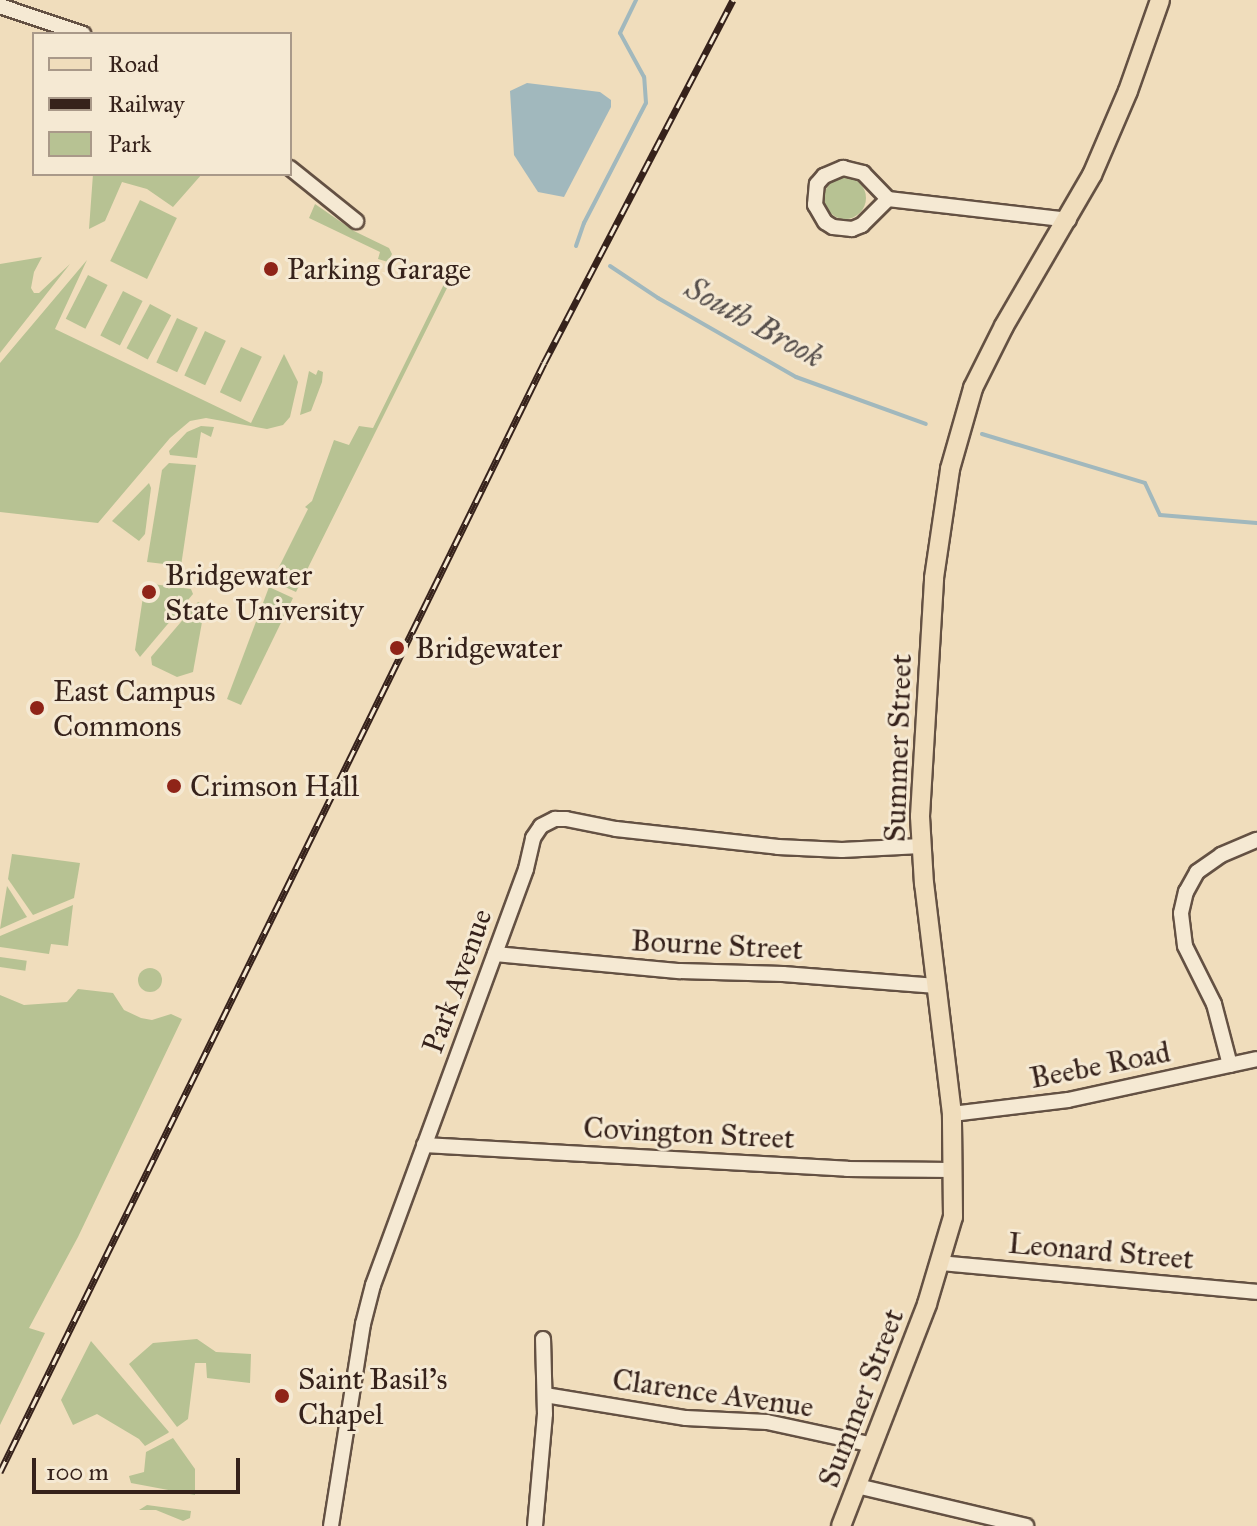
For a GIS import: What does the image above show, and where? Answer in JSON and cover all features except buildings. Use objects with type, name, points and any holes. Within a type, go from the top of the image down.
[{"type":"main road","name":"Summer Street","points":[[841,1526],[940,1263],[953,1217],[952,1114],[921,846],[934,578],[957,439],[973,388],[992,348],[1069,220],[1111,134],[1160,0]]},
{"type":"street","points":[[0,6],[77,32]]},
{"type":"street","points":[[888,199],[862,225],[843,230],[833,227],[818,214],[814,194],[824,176],[843,168],[863,173],[888,199],[1069,220]]},
{"type":"street","points":[[292,170],[356,221]]},
{"type":"street","name":"Park Avenue","points":[[331,1526],[368,1303],[495,954],[533,838],[541,826],[555,819],[810,849],[921,846]]},
{"type":"street","points":[[1230,1065],[1214,1004],[1185,946],[1181,913],[1186,892],[1197,872],[1221,855],[1257,840]]},
{"type":"street","name":"Bourne Street","points":[[495,954],[669,970],[783,974],[937,986]]},
{"type":"street","name":"Beebe Road","points":[[952,1114],[1068,1100],[1257,1059]]},
{"type":"street","name":"Covington Street","points":[[424,1145],[847,1169],[952,1170]]},
{"type":"street","name":"Leonard Street","points":[[940,1263],[1257,1292]]},
{"type":"street","points":[[535,1526],[545,1395],[543,1339]]},
{"type":"street","name":"Clarence Avenue","points":[[545,1395],[699,1420],[767,1422],[873,1445]]},
{"type":"street","points":[[857,1486],[1026,1526]]},
{"type":"green space","points":[[93,176],[200,176],[173,207],[147,189],[122,182],[105,221],[89,229]]},
{"type":"green space","points":[[845,177],[860,183],[866,198],[860,213],[845,219],[830,213],[824,198],[830,183]]},
{"type":"green space","points":[[140,200],[177,218],[147,279],[110,261]]},
{"type":"green space","points":[[315,204],[354,231],[389,248],[392,254],[388,262],[378,259],[380,252],[309,218]]},
{"type":"green space","points":[[42,257],[34,272],[31,288],[34,293],[39,293],[70,264],[0,353],[0,264]]},
{"type":"green space","points":[[87,260],[55,329],[251,423],[284,354],[298,382],[290,417],[283,425],[267,429],[206,418],[190,421],[170,438],[98,523],[0,512],[0,363]]},
{"type":"green space","points":[[88,275],[108,285],[85,329],[66,319]]},
{"type":"green space","points":[[447,278],[451,280],[296,592],[272,581],[308,509],[305,507],[312,501],[334,440],[349,445],[359,426],[373,428]]},
{"type":"green space","points":[[123,291],[143,301],[120,346],[100,336]]},
{"type":"green space","points":[[150,304],[171,315],[148,359],[127,348]]},
{"type":"green space","points":[[177,318],[198,328],[177,372],[156,362]]},
{"type":"green space","points":[[205,331],[226,341],[205,385],[184,375]]},
{"type":"green space","points":[[241,347],[262,357],[241,402],[220,392]]},
{"type":"green space","points":[[318,370],[323,372],[322,382],[311,411],[300,415],[309,371],[316,375]]},
{"type":"green space","points":[[201,426],[214,427],[211,437],[201,432],[197,458],[170,455],[169,451],[187,432]]},
{"type":"green space","points":[[169,463],[196,465],[181,566],[147,562],[162,470]]},
{"type":"green space","points":[[149,483],[145,534],[139,541],[112,521]]},
{"type":"green space","points":[[152,584],[191,589],[193,594],[140,657],[135,650],[144,590]]},
{"type":"green space","points":[[269,587],[293,598],[241,705],[227,699]]},
{"type":"green space","points":[[198,602],[204,611],[193,672],[177,677],[152,665],[151,657]]},
{"type":"green space","points":[[12,854],[80,863],[74,898],[33,915],[8,879]]},
{"type":"green space","points":[[7,886],[27,917],[0,929]]},
{"type":"green space","points":[[73,905],[68,946],[51,944],[49,954],[0,947],[0,936]]},
{"type":"green space","points":[[0,957],[27,961],[25,971],[0,967]]},
{"type":"green space","points":[[150,968],[159,971],[162,980],[159,989],[150,992],[141,989],[138,980],[141,971]]},
{"type":"green space","points":[[78,989],[113,993],[124,1010],[141,1018],[152,1020],[171,1014],[182,1019],[78,1237],[29,1328],[45,1333],[0,1425],[0,995],[24,1005],[67,1002]]},
{"type":"green space","points":[[197,1339],[216,1352],[251,1354],[250,1383],[207,1378],[206,1363],[195,1363],[188,1419],[177,1427],[129,1364],[153,1343]]},
{"type":"green space","points":[[91,1341],[168,1433],[145,1446],[139,1439],[97,1414],[73,1425],[61,1400]]},
{"type":"green space","points":[[173,1438],[195,1469],[195,1495],[131,1483],[129,1476],[144,1472],[146,1452]]},
{"type":"green space","points":[[147,1505],[191,1511],[190,1518],[183,1521],[156,1510],[139,1510]]},
{"type":"water","points":[[527,83],[600,92],[611,100],[611,107],[564,197],[538,192],[514,155],[510,91]]},
{"type":"waterway","name":"South Brook","points":[[576,246],[584,223],[646,103],[644,77],[620,33],[636,0]]},
{"type":"waterway","name":"South Brook","points":[[610,266],[658,298],[796,377],[926,424]]},
{"type":"waterway","name":"South Brook","points":[[982,434],[1145,483],[1160,515],[1257,523]]},
{"type":"railway","points":[[0,1472],[544,363],[733,0]]},
{"type":"place","name":"Parking Garage","points":[[271,269]]},
{"type":"place","name":"Bridgewater State University","points":[[149,592]]},
{"type":"place","name":"Bridgewater","points":[[397,648]]},
{"type":"place","name":"East Campus Commons","points":[[37,708]]},
{"type":"place","name":"Crimson Hall","points":[[174,786]]},
{"type":"place","name":"Saint Basil's Chapel","points":[[282,1396]]}]
